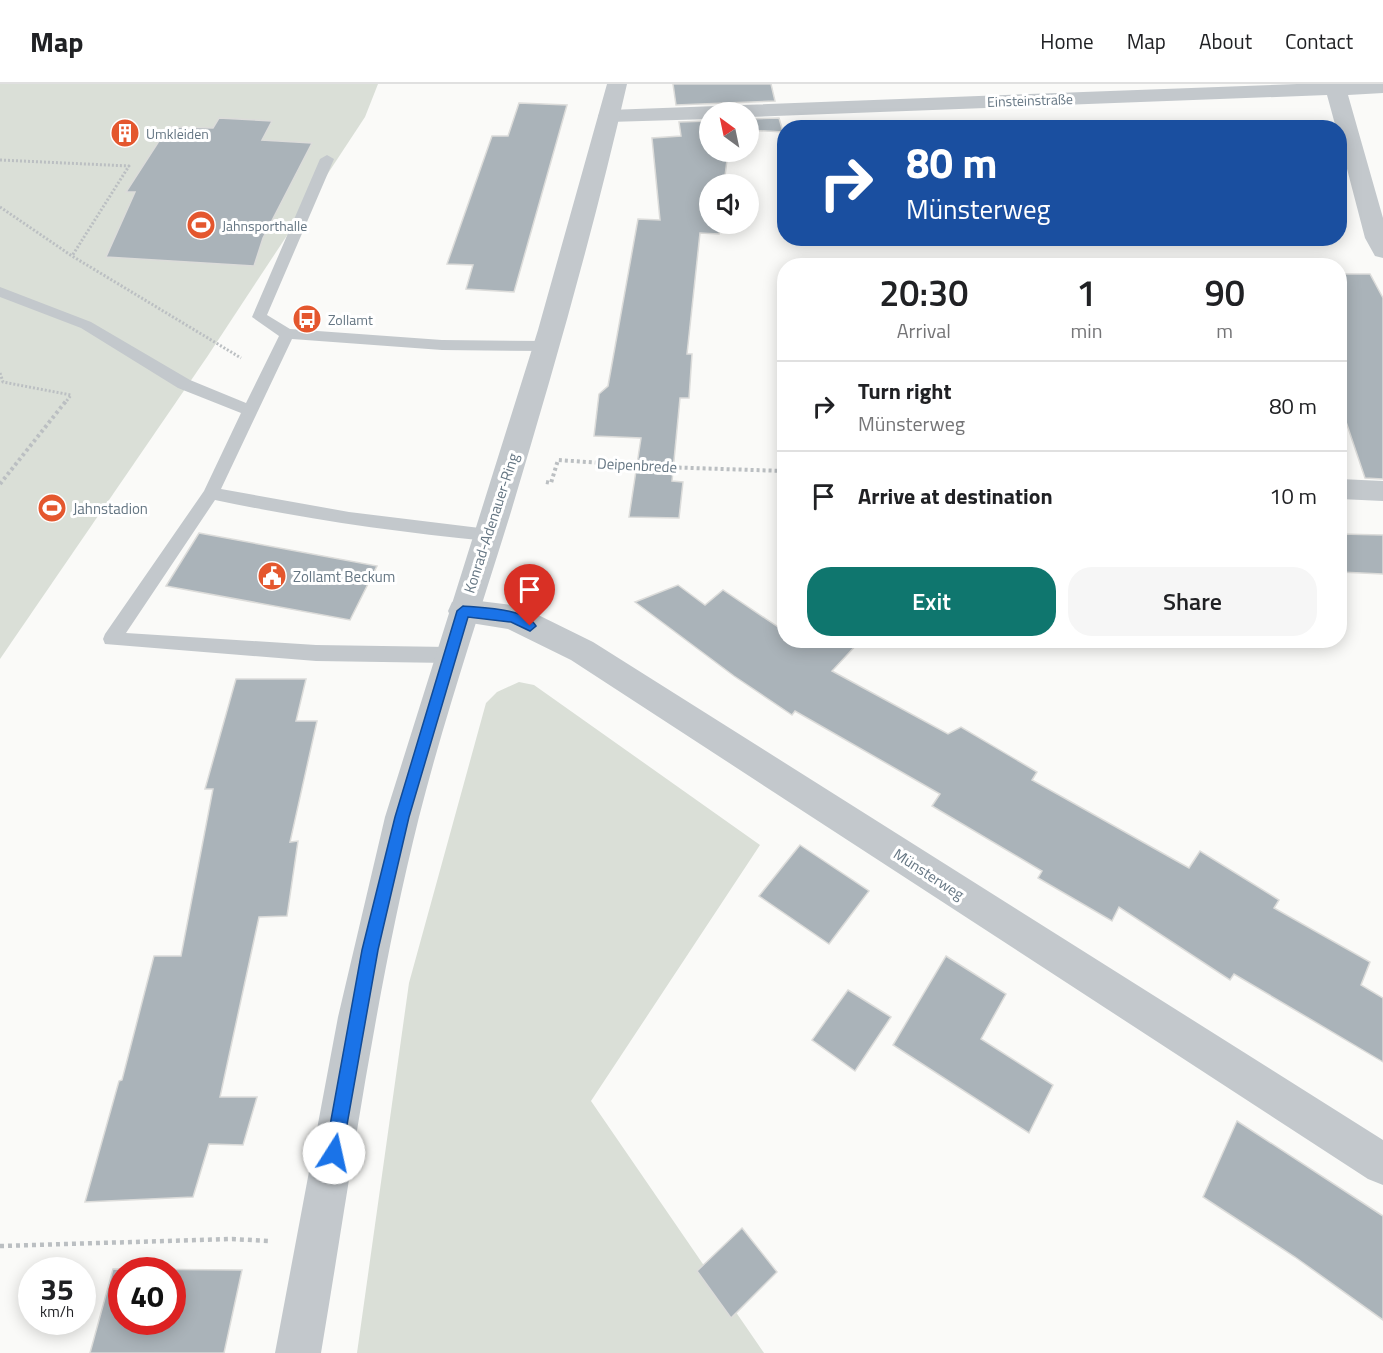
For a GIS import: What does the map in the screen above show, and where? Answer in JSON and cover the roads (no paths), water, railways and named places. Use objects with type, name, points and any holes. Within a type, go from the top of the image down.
[{"type":"street","name":"Konrad-Adenauer-Ring","points":[[298,1353],[365,972],[402,817],[449,655],[507,477],[546,346],[604,144],[617,84]]},
{"type":"street","name":"Einsteinstraße","points":[[759,111],[1335,87],[1383,87]]},
{"type":"street","points":[[1335,87],[1344,120]]},
{"type":"street","name":"Einsteinstraße","points":[[609,116],[699,113]]},
{"type":"street","points":[[1347,130],[1377,238],[1383,251]]},
{"type":"street","points":[[1347,489],[1383,491]]},
{"type":"street","name":"Münsterweg","points":[[463,611],[513,617],[582,651],[1383,1164]]},
{"type":"lane","points":[[327,159],[258,317],[287,334],[441,345],[546,346]]},
{"type":"lane","points":[[0,292],[86,325],[184,384],[250,411]]},
{"type":"lane","points":[[287,334],[211,493],[112,639],[316,653],[449,655]]},
{"type":"lane","points":[[211,493],[288,510],[488,535]]},
{"type":"place","name":"Umkleiden","points":[[125,133]]},
{"type":"place","name":"Jahnsporthalle","points":[[201,225]]},
{"type":"place","name":"Zollamt","points":[[307,319]]},
{"type":"place","name":"Jahnstadion","points":[[52,508]]},
{"type":"place","name":"Zollamt Beckum","points":[[272,576]]}]
